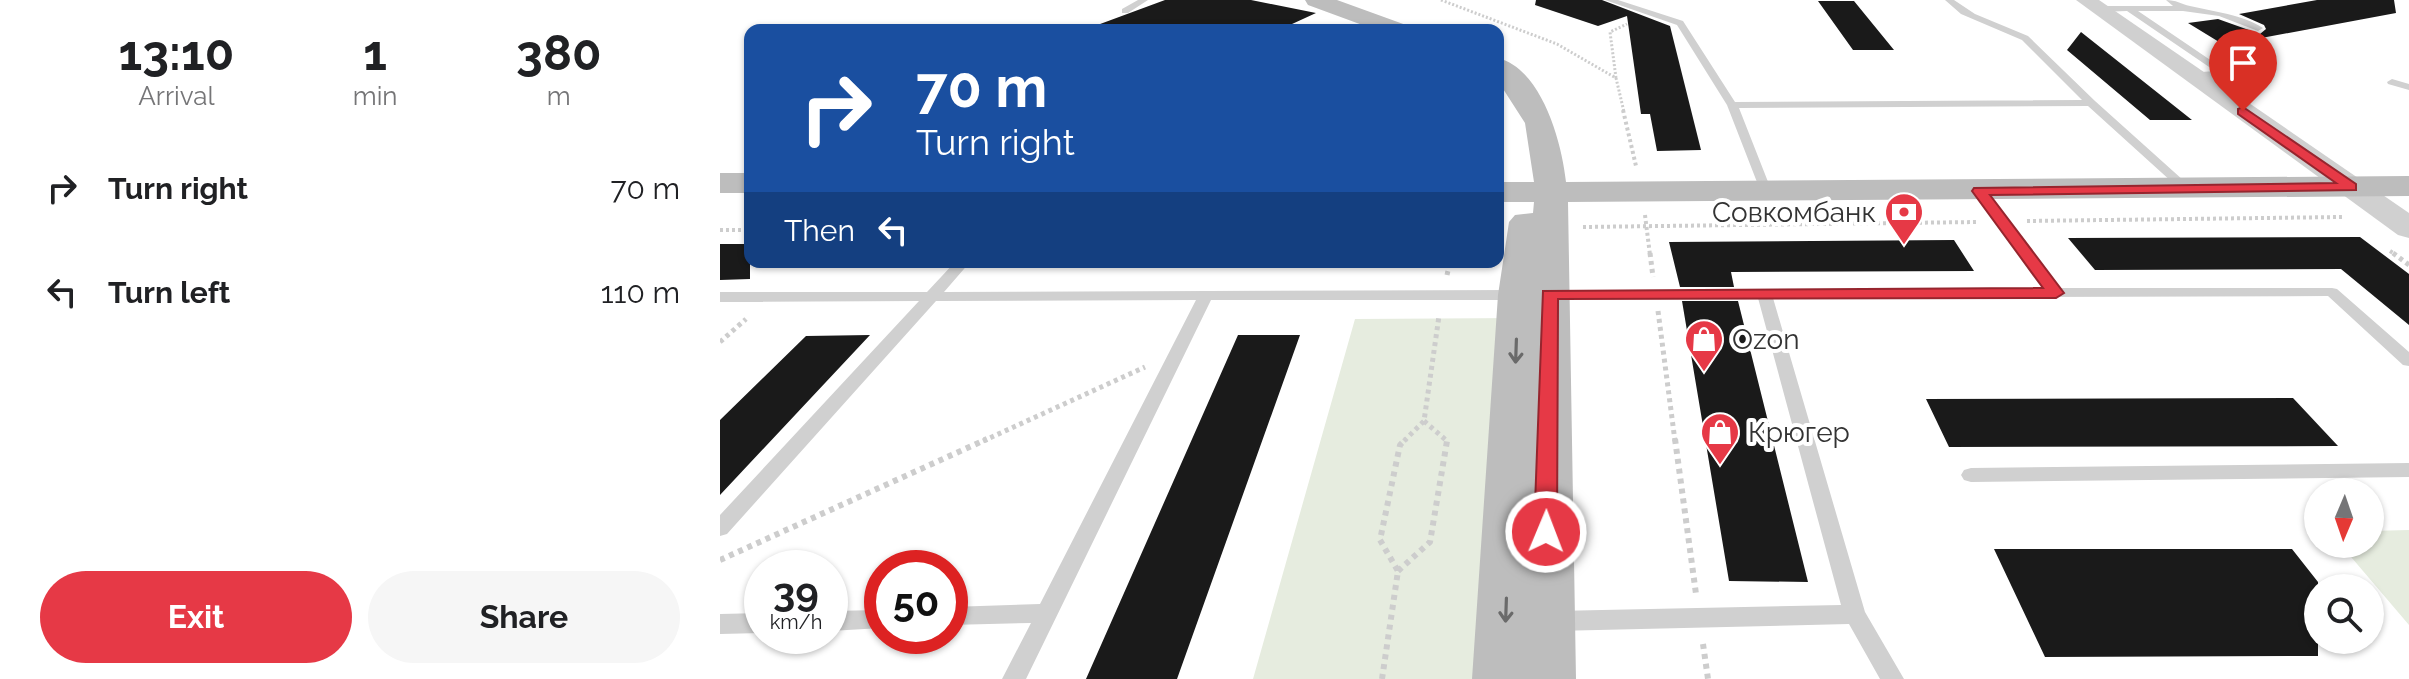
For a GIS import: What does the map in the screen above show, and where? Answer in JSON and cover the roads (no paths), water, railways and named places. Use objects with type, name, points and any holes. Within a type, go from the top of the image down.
[{"type":"main road","points":[[1316,0],[1393,24]]},
{"type":"main road","points":[[1345,0],[1398,24]]},
{"type":"main road","points":[[1504,72],[1528,95],[1544,132],[1530,192]]},
{"type":"main road","points":[[1504,96],[1523,129],[1530,192],[1545,679]]},
{"type":"main road","points":[[2343,193],[2409,175]]},
{"type":"main road","points":[[720,183],[744,183]]},
{"type":"main road","points":[[1530,192],[1640,185],[2180,183],[2343,193],[2409,186]]},
{"type":"main road","points":[[1763,185],[1979,191],[2180,183]]},
{"type":"main road","points":[[720,195],[744,195]]},
{"type":"main road","points":[[1503,679],[1534,294]]},
{"type":"street","points":[[2093,5],[2192,75],[2343,193],[2409,228]]},
{"type":"lane","points":[[1125,11],[1144,0]]},
{"type":"lane","points":[[1609,0],[1680,23],[1732,105],[1763,185]]},
{"type":"lane","points":[[1949,0],[1957,9],[2019,34],[2180,183]]},
{"type":"lane","points":[[2170,0],[2183,8]]},
{"type":"lane","points":[[2093,5],[2130,10],[2183,8],[2221,14],[2258,28]]},
{"type":"lane","points":[[2130,10],[2226,74],[2192,75]]},
{"type":"lane","points":[[2392,82],[2409,87]]},
{"type":"lane","points":[[1732,105],[2091,103]]},
{"type":"lane","points":[[1979,191],[2056,293]]},
{"type":"lane","points":[[720,528],[957,268]]},
{"type":"lane","points":[[720,297],[2332,292],[2409,361]]},
{"type":"lane","points":[[1764,294],[1855,614],[1892,679]]},
{"type":"lane","points":[[1014,679],[1182,350],[1206,296]]},
{"type":"lane","points":[[1971,475],[2409,470]]},
{"type":"lane","points":[[968,615],[1046,613]]},
{"type":"lane","points":[[1544,621],[1855,614]]},
{"type":"lane","points":[[720,624],[744,623]]},
{"type":"place","name":"Совкомбанк","points":[[1904,246]]},
{"type":"place","name":"Ozon","points":[[1704,373]]},
{"type":"place","name":"Крюгер","points":[[1720,466]]}]
